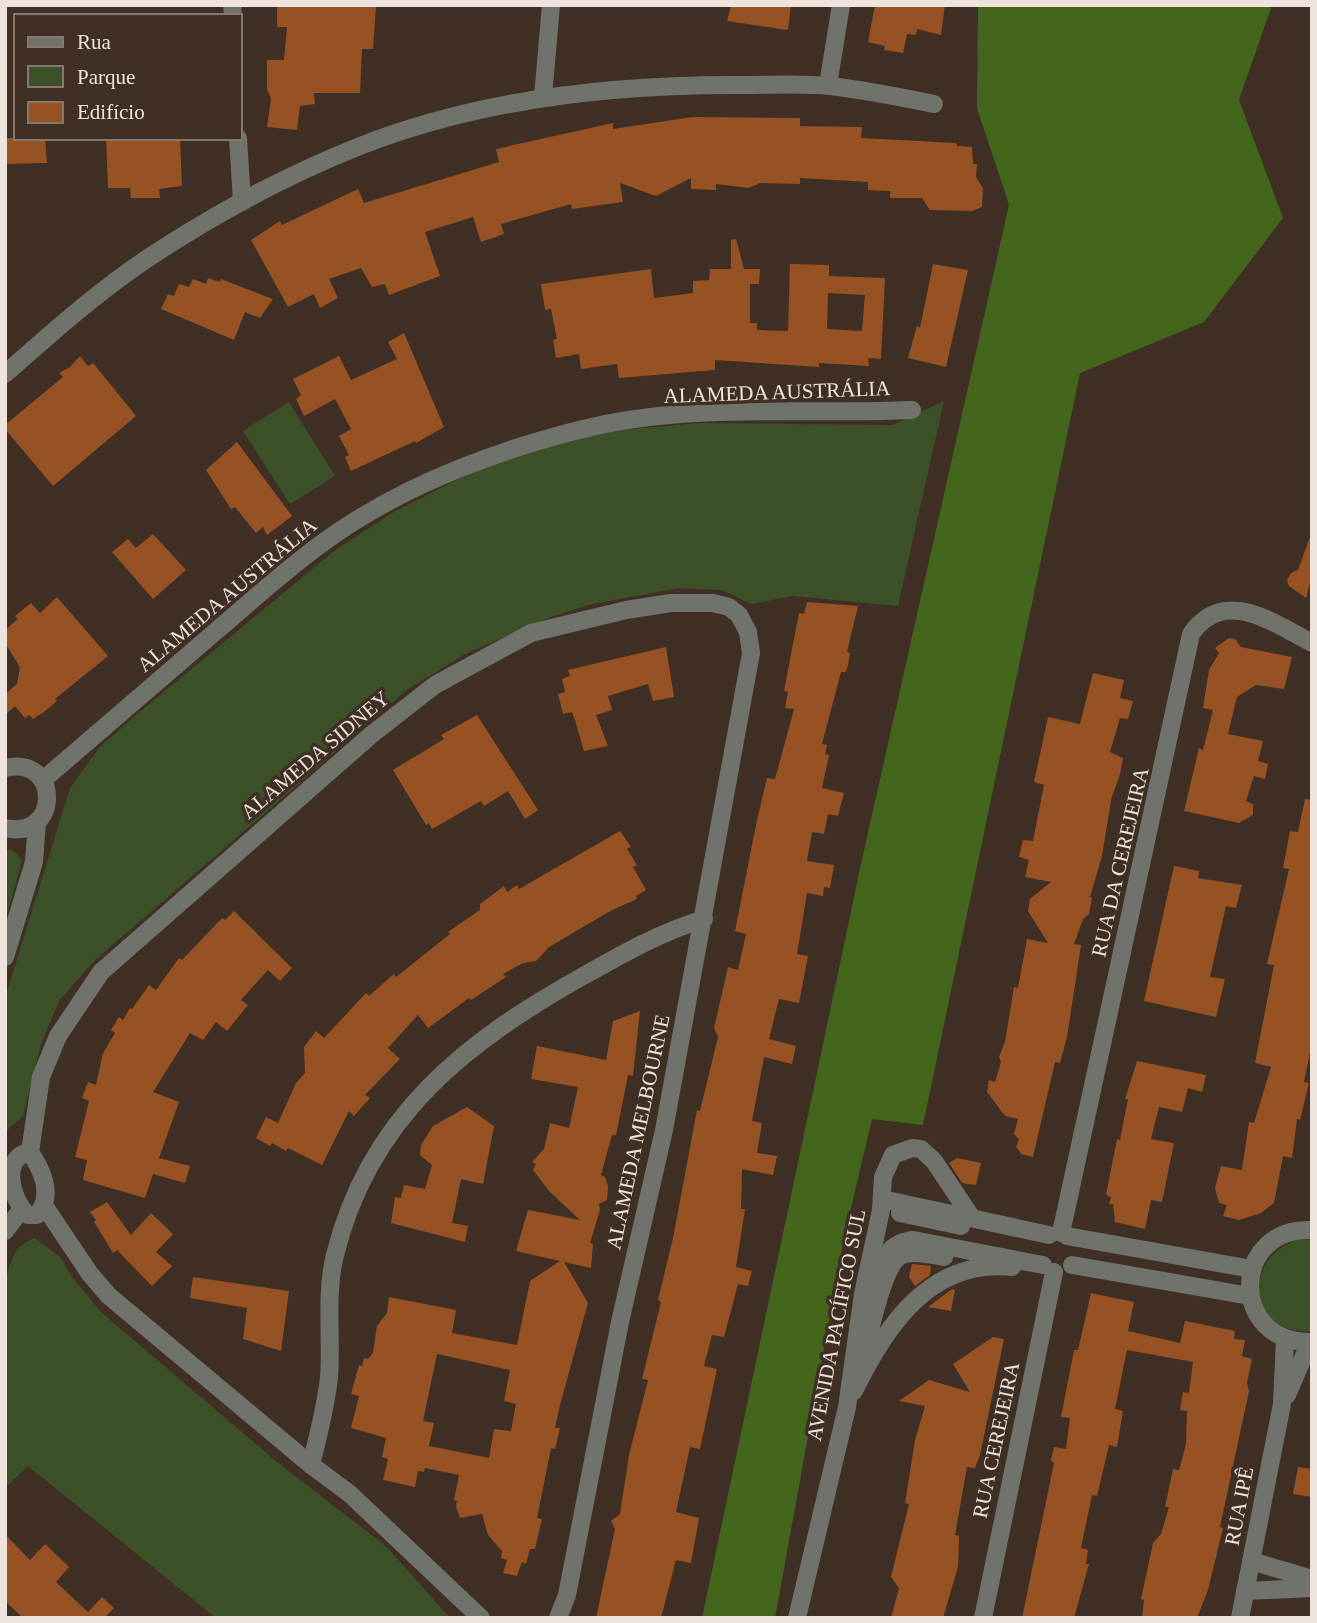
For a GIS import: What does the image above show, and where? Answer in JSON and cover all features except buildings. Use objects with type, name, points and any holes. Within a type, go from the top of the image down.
[{"type":"street","points":[[543,97],[551,5]]},
{"type":"street","points":[[828,85],[841,5]]},
{"type":"street","points":[[5,374],[111,285],[161,249],[242,202],[361,146],[436,123],[543,97],[611,89],[697,85],[828,85],[934,104]]},
{"type":"street","points":[[238,140],[242,202]]},
{"type":"street","name":"ALAMEDA AUSTRÁLIA","points":[[43,780],[281,575],[338,532],[435,480],[524,446],[597,426],[743,413],[912,410]]},
{"type":"street","name":"ALAMEDA SIDNEY","points":[[30,1152],[41,1077],[58,1036],[101,972],[371,735],[435,685],[531,633],[626,610],[671,603],[713,603],[729,607],[739,615],[748,632],[751,653]]},
{"type":"street","name":"RUA DA CEREJEIRA","points":[[1054,1237],[1191,634],[1211,614],[1230,608],[1276,624],[1312,643]]},
{"type":"street","name":"ALAMEDA MELBOURNE","points":[[558,1618],[567,1595],[578,1547],[620,1322],[664,1130],[751,653]]},
{"type":"street","points":[[5,828],[23,829],[37,821],[43,814],[48,797],[43,780],[28,768],[6,767]]},
{"type":"street","points":[[5,957],[34,862],[37,821]]},
{"type":"street","points":[[310,1465],[322,1422],[329,1376],[334,1258],[358,1192],[395,1128],[425,1089],[472,1046],[546,998],[626,952],[669,930],[704,919]]},
{"type":"street","name":"AVENIDA PACÍFICO SUL","points":[[797,1618],[847,1407],[863,1294],[886,1167],[892,1155],[905,1148],[921,1149],[934,1161],[972,1218]]},
{"type":"street","points":[[45,1207],[37,1215],[28,1215],[22,1210],[15,1196],[9,1161],[21,1153],[30,1152],[39,1166],[44,1184],[45,1207],[90,1274],[109,1296],[310,1465],[359,1502],[481,1618]]},
{"type":"street","points":[[881,1204],[1054,1237],[1252,1269]]},
{"type":"street","points":[[881,1204],[972,1218],[1054,1237],[1076,1252],[1072,1265]]},
{"type":"street","points":[[6,1229],[22,1210]]},
{"type":"street","points":[[1311,1226],[1279,1236],[1258,1255],[1252,1269],[1250,1296],[1265,1326],[1285,1339],[1311,1342]]},
{"type":"street","name":"RUA CEREJEIRA","points":[[983,1618],[1048,1269],[1038,1255],[1054,1237]]},
{"type":"street","points":[[847,1407],[880,1263],[894,1245],[913,1240],[1048,1269]]},
{"type":"street","points":[[847,1407],[882,1289],[900,1255],[923,1254],[1048,1269],[1072,1265],[1250,1296]]},
{"type":"street","points":[[847,1407],[871,1356],[915,1299],[944,1278],[999,1265]]},
{"type":"street","name":"RUA IPÊ","points":[[1240,1618],[1282,1404],[1285,1339]]},
{"type":"street","name":"RUA IPÊ","points":[[1282,1404],[1311,1342]]},
{"type":"street","points":[[1251,1561],[1312,1579]]},
{"type":"street","points":[[1245,1591],[1312,1588]]},
{"type":"green space","points":[[978,5],[1272,5],[1239,100],[1283,218],[1204,322],[1080,373],[923,1125],[872,1119],[845,1233],[775,1618],[702,1618],[861,864],[1009,205],[977,108]]},
{"type":"green space","points":[[944,401],[898,606],[793,596],[751,604],[722,590],[679,588],[588,605],[551,617],[467,653],[408,689],[94,961],[59,1001],[41,1044],[23,1116],[5,1132],[5,998],[70,788],[100,747],[334,551],[392,513],[460,478],[514,456],[576,439],[621,430],[698,423],[893,425]]},
{"type":"green space","points":[[289,402],[335,476],[290,504],[243,431]]},
{"type":"green space","points":[[5,849],[12,850],[22,860],[5,922]]},
{"type":"green space","points":[[35,1238],[61,1258],[72,1277],[102,1313],[277,1462],[387,1547],[450,1618],[216,1618],[28,1466],[5,1488],[5,1282],[17,1250]]},
{"type":"green space","points":[[1300,1239],[1312,1240],[1312,1331],[1291,1329],[1275,1321],[1264,1309],[1260,1294],[1260,1277],[1267,1262],[1280,1248]]}]
